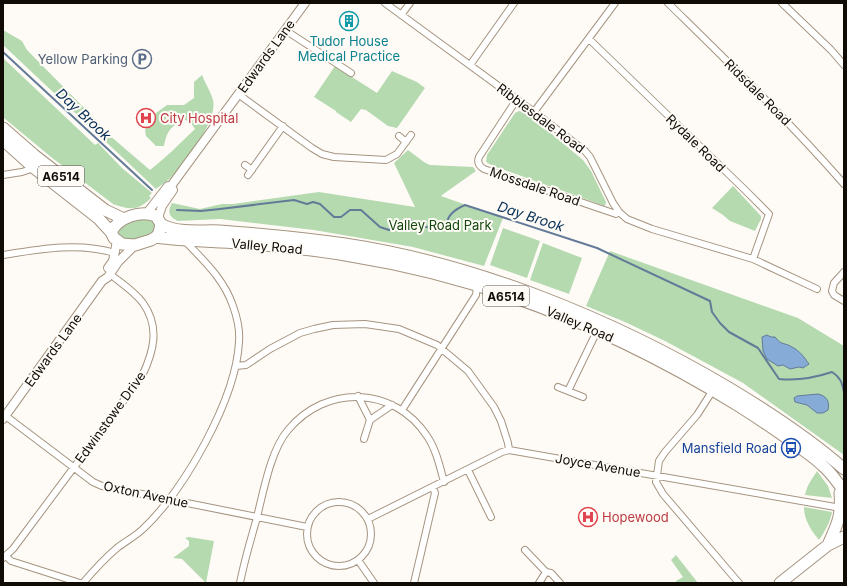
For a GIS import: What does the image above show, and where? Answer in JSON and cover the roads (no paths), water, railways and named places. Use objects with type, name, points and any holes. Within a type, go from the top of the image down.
[{"type":"highway","name":"A6514","points":[[3,128],[34,155],[93,200],[110,212],[124,219]]},
{"type":"highway","name":"A6514","points":[[3,140],[34,168],[91,212],[114,236]]},
{"type":"highway","name":"A6514","points":[[146,213],[160,221]]},
{"type":"highway","points":[[135,245],[122,244],[114,236],[117,224],[124,219],[146,213]]},
{"type":"highway","points":[[156,237],[161,229],[160,221]]},
{"type":"highway","name":"Valley Road","points":[[160,221],[166,227],[180,230],[219,231],[294,238],[345,244],[376,250],[474,274],[553,302],[599,326]]},
{"type":"highway","name":"A6514","points":[[135,245],[156,237]]},
{"type":"highway","name":"Valley Road","points":[[156,237],[185,241],[266,245],[350,255],[407,267],[478,286],[599,326],[662,351],[715,386],[819,462],[844,489]]},
{"type":"highway","name":"Valley Road","points":[[715,386],[751,401],[792,429],[844,469]]},
{"type":"highway","points":[[830,544],[839,520],[841,508],[840,493],[844,489]]},
{"type":"highway","points":[[780,583],[844,533]]},
{"type":"highway","points":[[830,544],[844,537]]},
{"type":"street","name":"Edwards Lane","points":[[146,213],[168,186],[171,186],[305,3]]},
{"type":"street","name":"Ribblesdale Road","points":[[385,3],[517,99],[590,157],[618,212]]},
{"type":"street","points":[[401,15],[410,3]]},
{"type":"street","points":[[470,65],[514,3]]},
{"type":"street","points":[[534,112],[615,3]]},
{"type":"street","name":"Ridsdale Road","points":[[668,3],[787,121],[844,184]]},
{"type":"street","points":[[782,3],[831,50],[844,65]]},
{"type":"street","points":[[285,30],[351,73]]},
{"type":"street","name":"Rydale Road","points":[[589,39],[744,188],[769,214],[752,259]]},
{"type":"street","points":[[238,94],[322,154],[334,158],[386,160],[397,154],[411,135]]},
{"type":"street","name":"Mossdale Road","points":[[517,99],[478,157],[481,167],[616,214],[618,212]]},
{"type":"street","points":[[245,165],[250,172],[283,126]]},
{"type":"street","points":[[399,136],[406,142]]},
{"type":"street","points":[[3,175],[22,172],[34,168]]},
{"type":"street","name":"Edwards Lane","points":[[160,221],[162,206],[173,190],[171,186]]},
{"type":"street","points":[[618,212],[627,218],[652,229],[752,259],[816,289]]},
{"type":"street","name":"Edwards Lane","points":[[102,281],[104,274],[113,261],[115,253],[114,236]]},
{"type":"street","points":[[5,557],[11,561],[82,583],[100,563],[143,529],[170,500],[199,453],[219,415],[236,366],[239,341],[233,305],[218,275],[185,241]]},
{"type":"street","name":"Edwards Lane","points":[[4,416],[102,281],[135,245]]},
{"type":"street","points":[[3,255],[60,247],[90,248],[115,253]]},
{"type":"street","points":[[844,272],[834,282],[832,291],[834,295],[844,301]]},
{"type":"street","name":"Edwinstowe Drive","points":[[5,557],[74,468],[142,376],[149,361],[154,345],[153,330],[149,314],[142,302],[110,274]]},
{"type":"street","points":[[402,410],[476,295],[478,286]]},
{"type":"street","points":[[236,366],[246,365],[270,349],[300,333],[333,325],[364,324],[399,329],[437,345],[468,371],[494,407],[501,421],[509,450],[502,452],[368,519]]},
{"type":"street","points":[[568,391],[599,326]]},
{"type":"street","points":[[715,386],[697,416],[665,452],[659,461],[656,482],[663,494],[739,583]]},
{"type":"street","points":[[558,387],[582,397]]},
{"type":"street","points":[[240,583],[273,458],[287,431],[301,417],[318,406],[331,400],[358,396],[375,398],[402,410],[428,437],[434,450],[444,482]]},
{"type":"street","points":[[358,396],[370,420]]},
{"type":"street","points":[[364,439],[370,420],[392,405]]},
{"type":"street","name":"Oxton Avenue","points":[[4,416],[93,482],[102,486],[307,527]]},
{"type":"street","name":"Joyce Avenue","points":[[509,450],[841,508]]},
{"type":"street","points":[[468,470],[491,517]]},
{"type":"street","points":[[414,583],[435,493],[433,487]]},
{"type":"street","points":[[337,501],[346,502],[362,511],[368,519],[371,534],[370,541],[364,555],[358,560],[340,566],[330,565],[321,561],[309,546],[307,527],[310,519],[320,507],[337,501]]},
{"type":"street","points":[[525,550],[546,572],[551,573],[560,583]]},
{"type":"street","points":[[358,560],[374,583]]},
{"type":"street","points":[[539,583],[546,572]]},
{"type":"water","points":[[767,335],[775,337],[781,343],[795,349],[802,354],[809,364],[803,368],[799,367],[790,369],[783,365],[778,366],[767,359],[763,351],[762,337]]},
{"type":"water","points":[[818,394],[824,396],[829,404],[828,410],[823,413],[817,413],[807,405],[795,402],[794,398],[797,396]]},
{"type":"waterway","name":"Day Brook","points":[[3,52],[152,190]]},
{"type":"waterway","name":"Day Brook","points":[[177,210],[201,211],[294,200],[307,204],[313,202],[320,204],[334,217],[341,217],[350,210],[361,210],[380,227],[389,230],[409,219],[423,226],[433,228],[443,226],[447,223],[451,214],[465,205],[597,248],[710,301],[712,312],[720,323],[729,332],[758,348],[779,379],[793,380],[819,376],[832,372],[840,380],[844,392]]},
{"type":"place","name":"Tudor House Medical Practice","points":[[349,21]]},
{"type":"place","name":"Yellow Parking","points":[[142,59]]},
{"type":"place","name":"City Hospital","points":[[146,118]]},
{"type":"place","name":"Mansfield Road","points":[[791,448]]},
{"type":"place","name":"Hopewood","points":[[588,517]]},
{"type":"park label","name":"Valley Road Park","points":[[440,225]]}]
